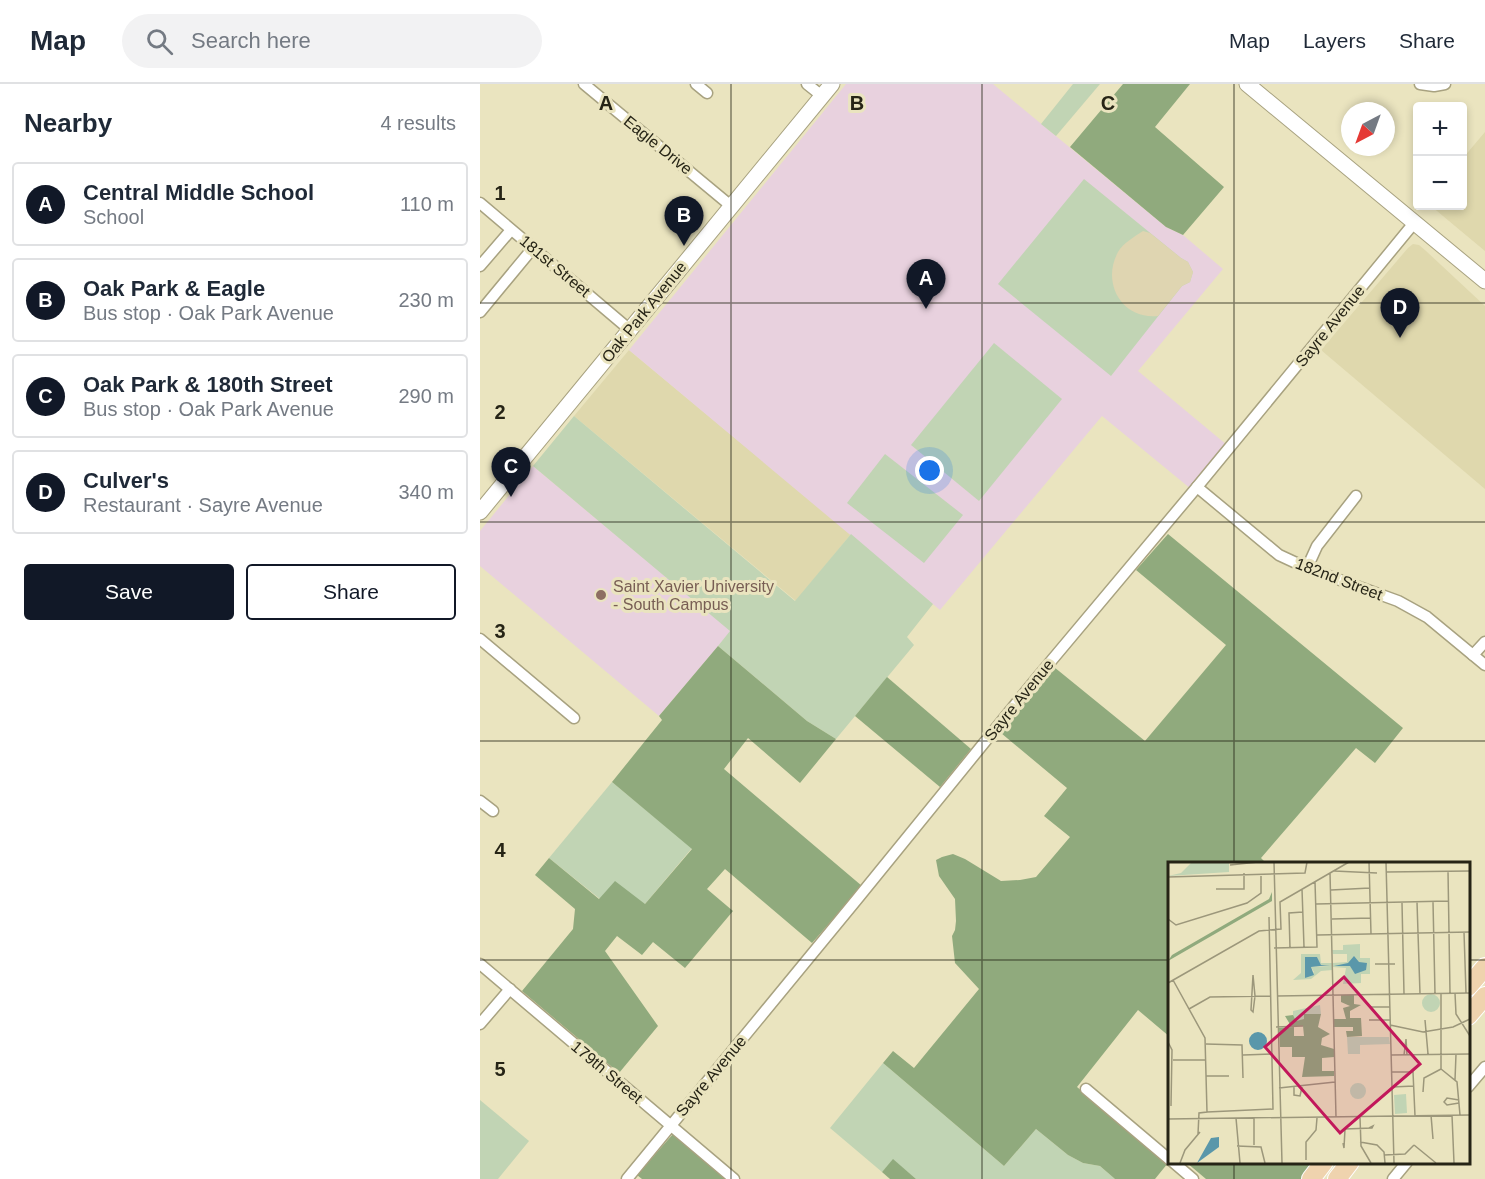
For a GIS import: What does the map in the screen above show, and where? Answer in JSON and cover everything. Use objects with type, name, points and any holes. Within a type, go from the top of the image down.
[{"type":"main road","points":[[1470,985],[1485,967]]},
{"type":"main road","points":[[1470,1014],[1485,996]]},
{"type":"main road","points":[[1311,1179],[1322,1164]]},
{"type":"main road","points":[[1337,1179],[1348,1164]]},
{"type":"street","name":"Eagle Drive","points":[[584,84],[731,206]]},
{"type":"street","points":[[696,84],[707,93]]},
{"type":"street","points":[[807,84],[827,90]]},
{"type":"street","points":[[1247,84],[1485,281]]},
{"type":"street","points":[[1420,84],[1434,86],[1445,84]]},
{"type":"street","name":"Oak Park Avenue","points":[[480,512],[827,90]]},
{"type":"street","name":"181st Street","points":[[480,203],[630,330]]},
{"type":"street","name":"Sayre Avenue","points":[[627,1179],[1036,679],[1414,223]]},
{"type":"street","points":[[480,266],[511,230]]},
{"type":"street","points":[[480,312],[533,248]]},
{"type":"street","name":"182nd Street","points":[[1197,487],[1278,555],[1398,601],[1427,617],[1485,665]]},
{"type":"street","points":[[1307,568],[1317,546],[1356,496]]},
{"type":"street","points":[[480,639],[574,718]]},
{"type":"street","points":[[1473,655],[1485,642]]},
{"type":"street","points":[[480,801],[493,811]]},
{"type":"street","name":"179th Street","points":[[480,964],[734,1179]]},
{"type":"street","points":[[480,1024],[510,989]]},
{"type":"street","points":[[1470,1085],[1483,1074]]},
{"type":"street","points":[[1086,1089],[1168,1158]]},
{"type":"street","points":[[1176,1164],[1193,1179]]},
{"type":"street","points":[[1393,1179],[1405,1164]]},
{"type":"shaded area","points":[[846,84],[993,84],[1166,227],[1183,235],[1223,269],[1138,371],[1227,445],[1191,489],[1102,416],[940,610],[629,350]]},
{"type":"shaded area","points":[[1485,132],[1485,251],[1436,210],[1467,210],[1467,153]]},
{"type":"shaded area","points":[[1413,244],[1419,245],[1426,251],[1485,306],[1485,489],[1321,350]]},
{"type":"shaded area","points":[[629,350],[851,534],[796,601],[574,416]]},
{"type":"shaded area","name":"Saint Xavier University - South Campus","points":[[533,466],[731,631],[659,716],[480,566],[480,531]]},
{"type":"green space","points":[[1073,84],[1100,84],[1056,136],[1041,124]]},
{"type":"green space","points":[[1123,84],[1190,84],[1155,127],[1224,187],[1183,235],[1166,227],[1070,147]]},
{"type":"green space","points":[[1084,179],[1188,262],[1193,272],[1190,282],[1182,286],[1111,376],[998,284]]},
{"type":"green space","points":[[994,343],[1062,399],[979,501],[911,445]]},
{"type":"green space","points":[[574,416],[795,601],[851,534],[933,604],[907,637],[914,645],[836,739],[807,721],[718,646],[730,631],[533,466]]},
{"type":"green space","points":[[885,454],[963,515],[924,563],[847,503]]},
{"type":"green space","points":[[1168,534],[1403,728],[1375,763],[1356,748],[1261,858],[1265,862],[1168,862],[1168,1035],[1138,1010],[1077,1087],[1168,1163],[1155,1179],[1115,1179],[1100,1166],[1083,1163],[1068,1155],[1036,1129],[1004,1166],[883,1063],[893,1051],[914,1068],[979,989],[955,963],[952,936],[956,921],[955,899],[939,876],[936,860],[953,854],[1001,881],[1020,880],[1036,877],[1070,837],[1044,816],[1067,788],[1001,733],[1054,667],[1145,741],[1226,645],[1136,570]]},
{"type":"green space","points":[[718,646],[807,721],[836,739],[800,783],[748,738],[724,769],[862,886],[812,943],[725,869],[707,889],[733,911],[685,968],[653,942],[642,955],[617,936],[605,951],[658,1026],[619,1073],[522,991],[573,929],[575,909],[535,875],[549,858],[599,899],[615,881],[645,904],[692,849],[612,782],[662,720],[659,716]]},
{"type":"green space","points":[[887,677],[971,749],[940,787],[855,716]]},
{"type":"green space","points":[[612,782],[692,848],[645,904],[600,899],[549,858]]},
{"type":"green space","points":[[883,1063],[1004,1166],[1036,1129],[1068,1155],[1083,1163],[1100,1166],[1115,1179],[916,1179],[893,1160],[882,1172],[830,1128]]},
{"type":"green space","points":[[480,1100],[529,1141],[498,1179],[480,1179]]},
{"type":"green space","points":[[673,1134],[726,1179],[642,1179],[637,1175]]},
{"type":"green space","points":[[893,1159],[916,1179],[890,1179],[882,1172]]},
{"type":"green space","points":[[1188,1164],[1316,1164],[1304,1179],[1206,1179]]},
{"type":"sand","points":[[1143,231],[1150,233],[1188,262],[1193,272],[1190,282],[1182,286],[1158,316],[1145,316],[1125,306],[1118,297],[1112,276],[1113,264],[1120,249]]},
{"type":"place","name":"Oak Park & Eagle","points":[[684,246]]},
{"type":"place","name":"Central Middle School","points":[[926,309]]},
{"type":"place","name":"Culver's","points":[[1400,338]]},
{"type":"place","name":"Oak Park & 180th Street","points":[[511,497]]},
{"type":"place","name":"Saint Xavier University - South Campus","points":[[601,595]]}]
